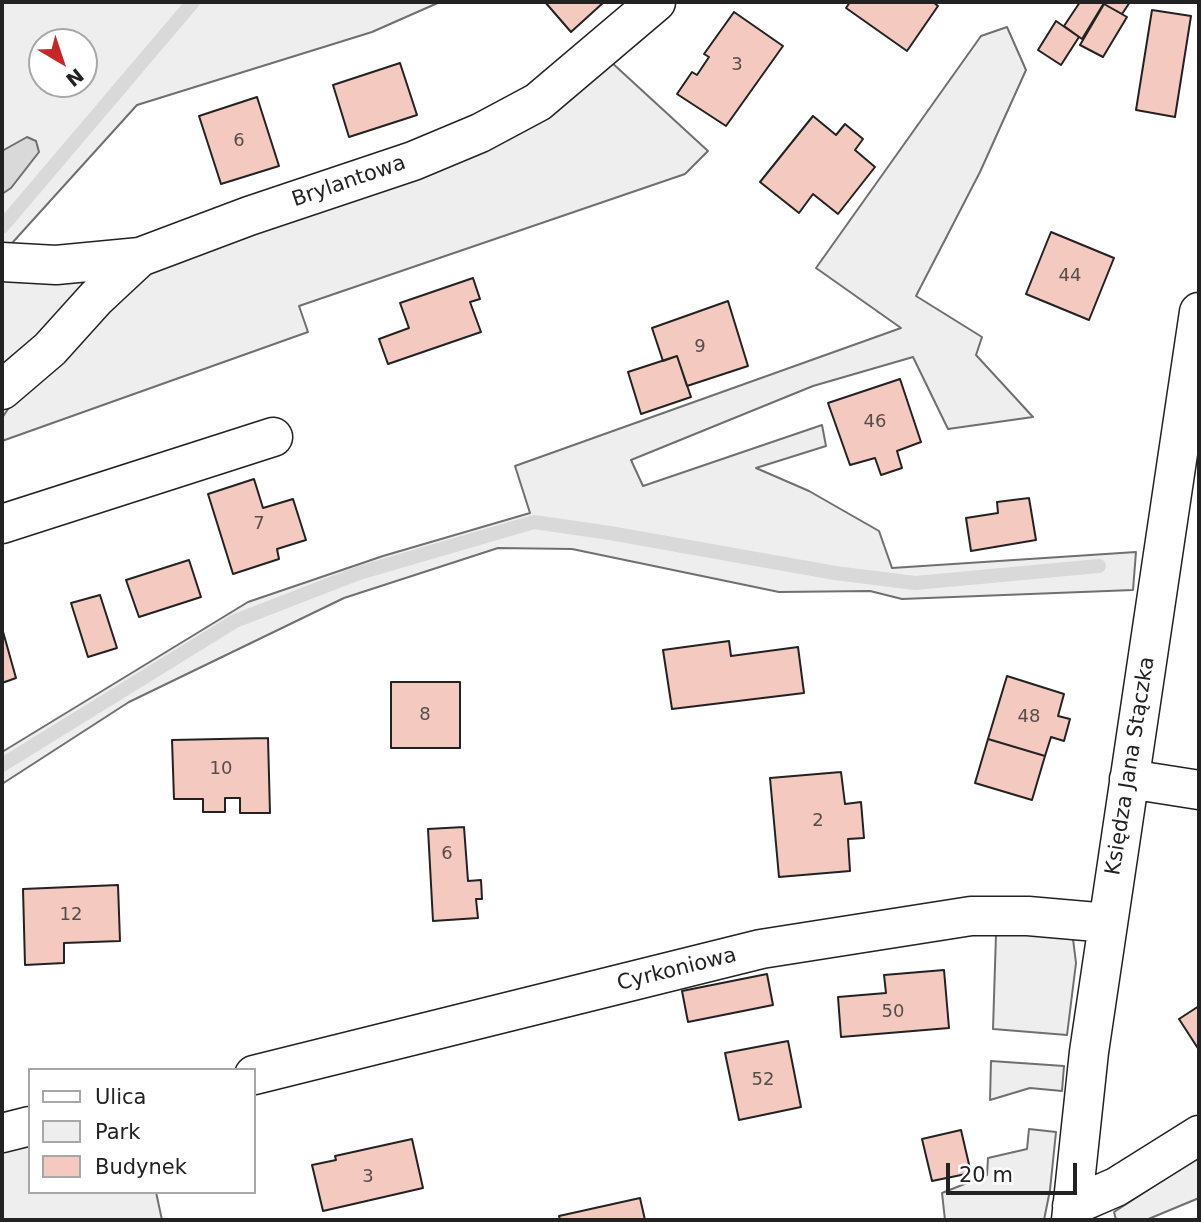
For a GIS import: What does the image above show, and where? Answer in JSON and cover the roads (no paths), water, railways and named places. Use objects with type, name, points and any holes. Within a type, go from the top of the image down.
[{"type":"street","name":"Brylantowa","points":[[2,262],[56,265],[140,257],[248,216],[413,161],[480,133],[538,102],[656,2]]},
{"type":"street","points":[[2,390],[50,349],[96,298],[140,257]]},
{"type":"street","name":"Księdza Jana Stączka","points":[[1071,1213],[1089,1052],[1199,313]]},
{"type":"street","points":[[2,524],[273,437]]},
{"type":"street","points":[[1129,779],[1199,790]]},
{"type":"street","name":"Cyrkoniowa","points":[[256,1075],[761,949],[971,916],[1028,916],[1108,923]]},
{"type":"street","points":[[2,1133],[28,1126]]},
{"type":"street","points":[[1071,1213],[1199,1135]]},
{"type":"waterway","points":[[2,227],[193,2]]},
{"type":"waterway","points":[[2,765],[235,621],[359,573],[534,522],[835,573],[915,583],[1099,566]]}]
